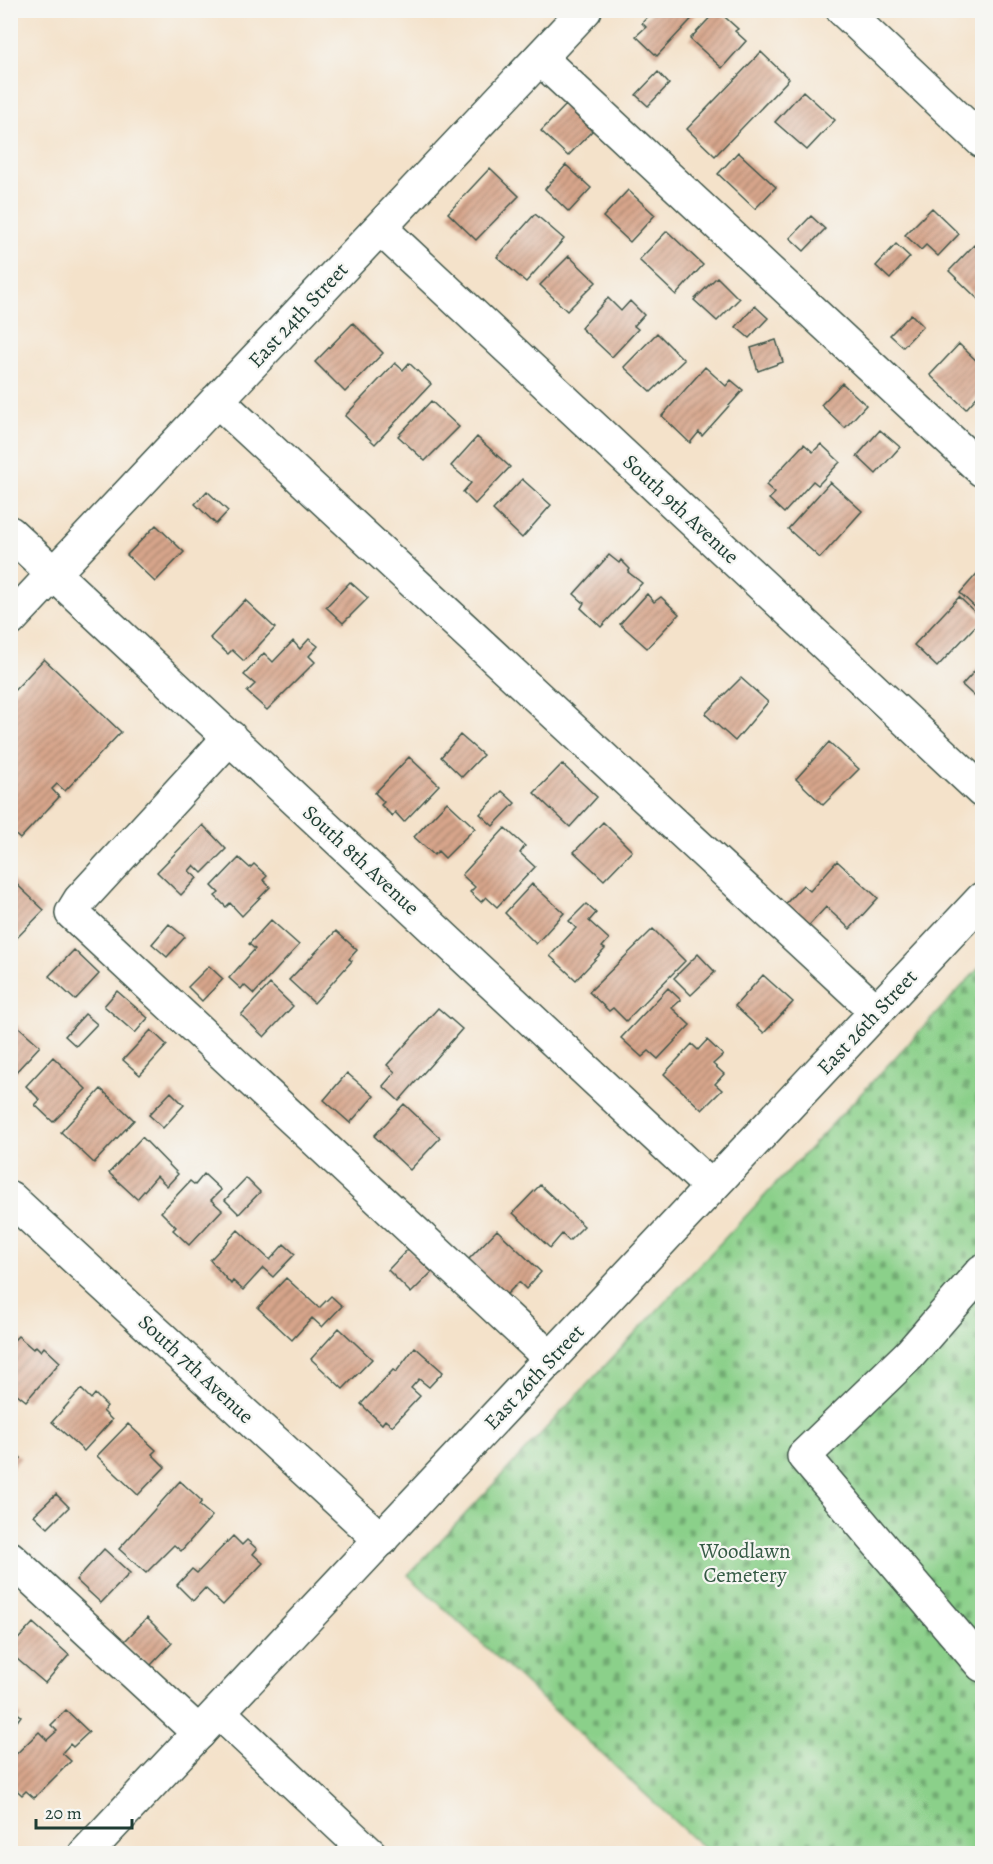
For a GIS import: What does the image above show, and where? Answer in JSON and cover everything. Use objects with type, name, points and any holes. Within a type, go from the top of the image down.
[{"type":"street","name":"East 24th Street","points":[[10,620],[585,10]]},
{"type":"street","points":[[843,10],[982,141]]},
{"type":"street","points":[[540,58],[982,470]]},
{"type":"street","name":"South 9th Avenue","points":[[380,228],[982,791]]},
{"type":"street","points":[[217,400],[876,1011]]},
{"type":"street","name":"South 8th Avenue","points":[[10,533],[711,1187]]},
{"type":"street","points":[[230,737],[80,900],[72,913],[551,1359]]},
{"type":"street","name":"East 26th Street","points":[[86,1854],[982,899]]},
{"type":"street","name":"South 7th Avenue","points":[[10,1198],[381,1540]]},
{"type":"street","points":[[982,1270],[910,1354],[804,1456],[982,1665]]},
{"type":"street","points":[[10,1558],[370,1854]]},
{"type":"green space","name":"Woodlawn Cemetery","points":[[982,965],[982,1853],[709,1853],[408,1575]]},
{"type":"building","points":[[654,10],[700,10],[657,56],[636,36],[646,27],[642,23]]},
{"type":"building","points":[[717,10],[738,29],[735,31],[746,41],[722,68],[690,39]]},
{"type":"building","points":[[968,10],[982,10],[982,25]]},
{"type":"building","points":[[761,52],[789,79],[715,156],[687,129]]},
{"type":"building","points":[[658,72],[669,84],[648,106],[636,95]]},
{"type":"building","points":[[803,91],[835,120],[807,150],[775,122]]},
{"type":"building","points":[[566,105],[592,131],[568,156],[541,131]]},
{"type":"building","points":[[738,152],[776,187],[755,209],[718,174]]},
{"type":"building","points":[[566,165],[591,188],[569,212],[545,189]]},
{"type":"building","points":[[490,168],[519,196],[476,240],[448,213]]},
{"type":"building","points":[[628,190],[655,215],[630,242],[603,217]]},
{"type":"building","points":[[932,208],[959,234],[938,256],[926,245],[921,250],[905,235]]},
{"type":"building","points":[[535,214],[564,239],[526,282],[497,257]]},
{"type":"building","points":[[811,216],[825,229],[804,251],[790,238]]},
{"type":"building","points":[[667,231],[703,265],[676,295],[639,260]]},
{"type":"building","points":[[896,244],[910,257],[890,279],[876,266]]},
{"type":"building","points":[[974,245],[982,253],[981,302],[949,271]]},
{"type":"building","points":[[569,256],[596,282],[567,311],[540,285]]},
{"type":"building","points":[[717,277],[739,299],[717,321],[694,300]]},
{"type":"building","points":[[608,298],[621,311],[630,301],[644,315],[634,326],[638,329],[612,357],[581,328]]},
{"type":"building","points":[[755,306],[768,318],[749,338],[736,327]]},
{"type":"building","points":[[911,314],[923,326],[903,347],[890,335]]},
{"type":"building","points":[[353,323],[383,353],[345,392],[315,362]]},
{"type":"building","points":[[657,333],[684,360],[651,392],[624,367]]},
{"type":"building","points":[[776,340],[783,362],[758,371],[751,348]]},
{"type":"building","points":[[959,344],[982,366],[982,391],[966,409],[930,375]]},
{"type":"building","points":[[395,363],[403,370],[409,363],[431,384],[375,444],[345,416]]},
{"type":"building","points":[[705,367],[726,386],[731,380],[743,390],[702,436],[699,432],[690,443],[662,416]]},
{"type":"building","points":[[842,383],[866,405],[845,428],[821,405]]},
{"type":"building","points":[[431,401],[459,427],[425,461],[398,436]]},
{"type":"building","points":[[880,430],[900,447],[876,474],[857,456]]},
{"type":"building","points":[[477,437],[510,467],[475,504],[463,492],[471,483],[451,466]]},
{"type":"building","points":[[804,444],[813,452],[821,444],[840,462],[818,485],[813,481],[784,513],[769,499],[775,493],[766,485]]},
{"type":"building","points":[[522,479],[551,505],[522,538],[493,510]]},
{"type":"building","points":[[830,482],[862,511],[820,558],[788,529]]},
{"type":"building","points":[[207,491],[228,511],[216,524],[195,504]]},
{"type":"building","points":[[156,525],[184,552],[155,582],[127,555]]},
{"type":"building","points":[[609,555],[619,563],[621,560],[630,569],[628,572],[642,583],[601,627],[581,608],[584,603],[574,594]]},
{"type":"building","points":[[982,568],[982,614],[960,593]]},
{"type":"building","points":[[350,582],[368,598],[343,623],[326,607]]},
{"type":"building","points":[[647,594],[654,602],[661,597],[679,614],[647,648],[620,624]]},
{"type":"building","points":[[959,597],[982,619],[937,667],[914,645]]},
{"type":"building","points":[[245,600],[275,628],[244,661],[232,650],[228,654],[210,638]]},
{"type":"building","points":[[309,639],[318,646],[309,656],[315,662],[267,710],[247,692],[255,684],[244,675],[264,653],[273,662],[293,641],[300,649]]},
{"type":"building","points":[[44,659],[121,732],[65,791],[57,784],[52,789],[59,797],[20,839],[10,830],[10,695]]},
{"type":"building","points":[[982,663],[982,703],[962,685]]},
{"type":"building","points":[[741,678],[768,702],[735,741],[705,714]]},
{"type":"building","points":[[460,735],[483,755],[462,777],[441,757]]},
{"type":"building","points":[[829,742],[859,769],[823,805],[796,779]]},
{"type":"building","points":[[409,757],[439,785],[404,822],[395,812],[392,816],[381,805],[384,802],[375,793]]},
{"type":"building","points":[[562,764],[597,797],[570,827],[534,793]]},
{"type":"building","points":[[502,791],[515,803],[493,826],[480,814]]},
{"type":"building","points":[[447,802],[475,828],[445,858],[438,851],[434,855],[414,837]]},
{"type":"building","points":[[603,822],[632,851],[604,880],[574,852]]},
{"type":"building","points":[[203,825],[226,849],[202,873],[194,865],[189,871],[197,878],[181,895],[157,872]]},
{"type":"building","points":[[505,828],[525,846],[520,853],[535,867],[497,907],[486,897],[481,902],[470,892],[475,887],[462,875]]},
{"type":"building","points":[[239,858],[250,868],[254,864],[267,876],[263,880],[270,887],[242,916],[230,903],[226,907],[215,896],[219,893],[212,886]]},
{"type":"building","points":[[837,861],[878,898],[850,929],[826,907],[802,933],[779,911],[803,885],[810,891]]},
{"type":"building","points":[[10,878],[44,910],[10,945]]},
{"type":"building","points":[[532,884],[564,913],[536,944],[505,913]]},
{"type":"building","points":[[586,904],[596,913],[589,921],[609,939],[602,947],[605,949],[576,980],[550,956],[576,928],[569,921]]},
{"type":"building","points":[[271,920],[299,945],[254,994],[244,985],[241,989],[229,978],[255,949],[249,944]]},
{"type":"building","points":[[169,924],[185,937],[167,957],[152,944]]},
{"type":"building","points":[[653,929],[685,961],[626,1021],[613,1008],[609,1011],[589,992]]},
{"type":"building","points":[[336,931],[357,950],[349,959],[352,961],[314,1003],[289,980]]},
{"type":"building","points":[[74,950],[99,974],[75,1000],[49,976]]},
{"type":"building","points":[[698,954],[715,972],[691,995],[674,978]]},
{"type":"building","points":[[209,966],[223,979],[202,1001],[188,987]]},
{"type":"building","points":[[763,975],[793,1002],[764,1033],[735,1006]]},
{"type":"building","points":[[270,984],[293,1006],[264,1037],[241,1015]]},
{"type":"building","points":[[668,988],[681,1000],[672,1008],[690,1025],[658,1059],[649,1051],[642,1057],[621,1038]]},
{"type":"building","points":[[117,991],[148,1018],[135,1033],[104,1006]]},
{"type":"building","points":[[438,1008],[462,1029],[399,1101],[383,1086],[395,1072],[387,1065]]},
{"type":"building","points":[[85,1014],[97,1024],[76,1046],[65,1036]]},
{"type":"building","points":[[10,1019],[40,1046],[13,1075],[10,1073]]},
{"type":"building","points":[[151,1030],[167,1045],[140,1075],[123,1060]]},
{"type":"building","points":[[707,1040],[723,1055],[713,1064],[724,1074],[715,1084],[722,1090],[702,1110],[664,1074],[692,1044],[698,1050]]},
{"type":"building","points":[[53,1057],[86,1089],[53,1122],[35,1105],[40,1100],[26,1086]]},
{"type":"building","points":[[347,1073],[374,1096],[350,1123],[324,1100]]},
{"type":"building","points":[[101,1089],[134,1120],[94,1163],[61,1132]]},
{"type":"building","points":[[171,1092],[184,1105],[163,1128],[149,1115]]},
{"type":"building","points":[[404,1104],[440,1138],[410,1170],[374,1136]]},
{"type":"building","points":[[142,1137],[178,1174],[167,1186],[157,1176],[137,1199],[109,1173]]},
{"type":"building","points":[[204,1174],[221,1190],[211,1200],[222,1210],[189,1245],[173,1230],[176,1227],[161,1212],[190,1181],[195,1185]]},
{"type":"building","points":[[246,1178],[260,1192],[239,1214],[225,1200]]},
{"type":"building","points":[[540,1185],[584,1226],[569,1241],[562,1234],[550,1248],[513,1213]]},
{"type":"building","points":[[238,1230],[270,1260],[284,1244],[295,1254],[273,1277],[263,1268],[243,1290],[233,1281],[231,1284],[210,1260]]},
{"type":"building","points":[[497,1230],[541,1272],[526,1289],[519,1282],[506,1295],[468,1260]]},
{"type":"building","points":[[408,1249],[432,1272],[411,1293],[388,1270]]},
{"type":"building","points":[[286,1278],[319,1308],[331,1296],[342,1306],[322,1327],[312,1318],[292,1340],[258,1308]]},
{"type":"building","points":[[339,1328],[372,1359],[343,1389],[311,1359]]},
{"type":"building","points":[[18,1336],[33,1349],[36,1346],[41,1351],[44,1347],[60,1362],[26,1401],[17,1394],[10,1401],[10,1344]]},
{"type":"building","points":[[415,1347],[443,1372],[429,1387],[419,1379],[411,1388],[420,1396],[392,1426],[385,1420],[382,1424],[361,1404],[393,1370],[396,1372]]},
{"type":"building","points":[[81,1389],[91,1399],[95,1394],[107,1406],[103,1411],[112,1420],[84,1451],[52,1422]]},
{"type":"building","points":[[128,1424],[156,1450],[152,1454],[165,1467],[138,1495],[97,1456]]},
{"type":"building","points":[[10,1449],[21,1458],[10,1470]]},
{"type":"building","points":[[180,1481],[202,1501],[199,1505],[212,1516],[181,1551],[174,1545],[146,1573],[119,1549]]},
{"type":"building","points":[[56,1494],[69,1507],[48,1528],[34,1515]]},
{"type":"building","points":[[233,1536],[242,1545],[247,1540],[257,1549],[253,1554],[263,1563],[223,1605],[205,1588],[193,1601],[177,1585],[192,1569],[197,1573]]},
{"type":"building","points":[[104,1549],[130,1573],[101,1603],[76,1580]]},
{"type":"building","points":[[147,1618],[172,1643],[150,1666],[124,1642]]},
{"type":"building","points":[[33,1623],[69,1655],[45,1683],[10,1653],[10,1648]]},
{"type":"building","points":[[10,1707],[21,1716],[10,1731]]},
{"type":"building","points":[[66,1710],[89,1732],[73,1747],[70,1744],[62,1753],[71,1761],[34,1798],[26,1791],[22,1795],[10,1784],[13,1778],[10,1769],[15,1765],[10,1760],[39,1732],[47,1740],[57,1731],[51,1725]]}]
